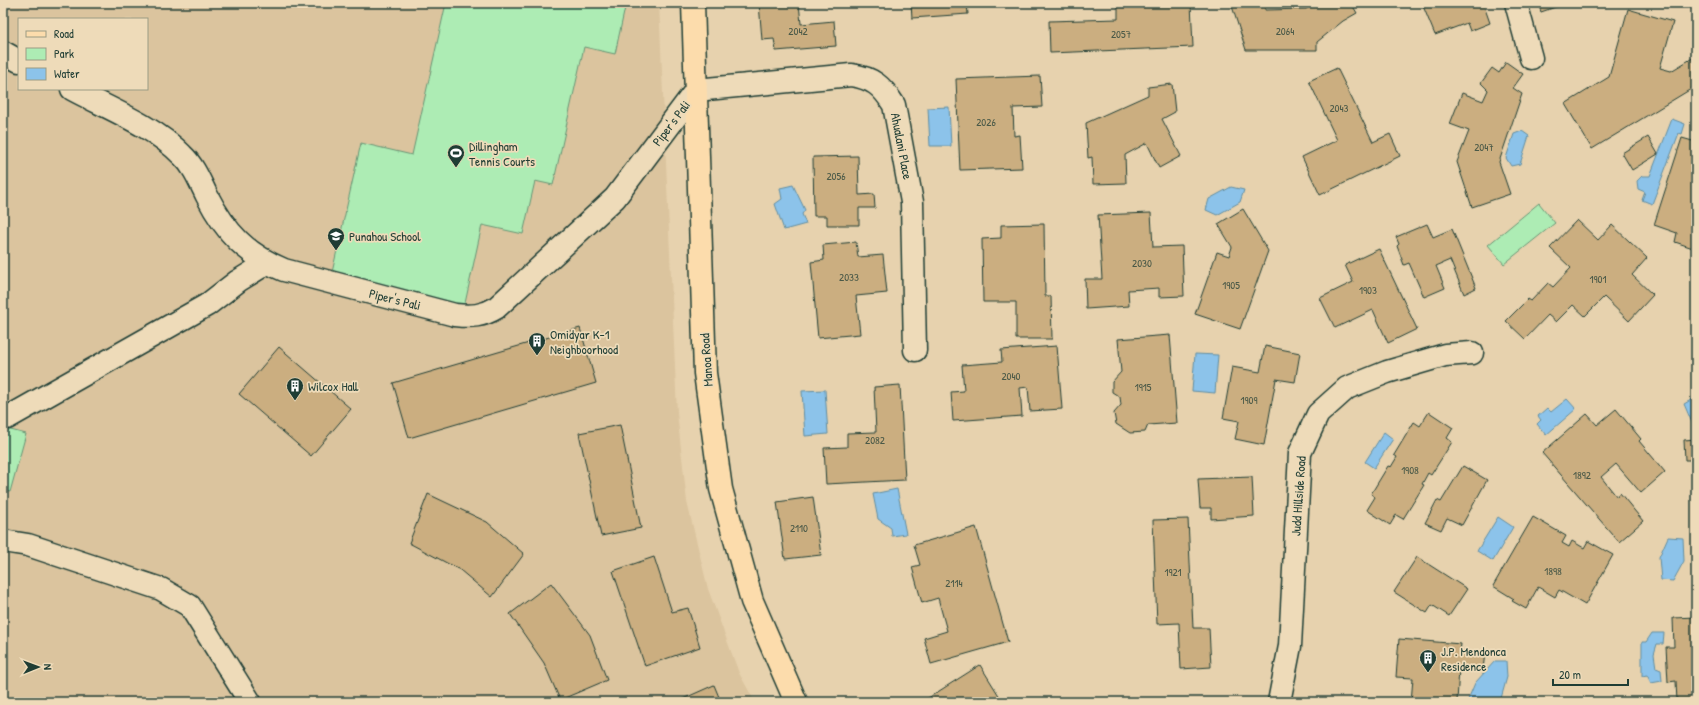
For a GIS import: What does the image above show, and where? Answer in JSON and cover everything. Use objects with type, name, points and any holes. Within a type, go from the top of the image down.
[{"type":"main road","name":"Manoa Road","points":[[693,3],[705,374],[721,489],[752,601],[796,702]]},
{"type":"street","points":[[1516,3],[1531,58]]},
{"type":"street","points":[[3,52],[18,60]]},
{"type":"street","name":"Ahualani Place","points":[[696,90],[851,75],[865,77],[877,83],[886,93],[894,104],[912,202],[915,350]]},
{"type":"street","name":"Piper's Pali","points":[[74,90],[145,128],[174,147],[188,161],[225,228],[237,241],[267,263],[284,270],[455,315],[470,316],[484,314],[496,308],[615,198],[696,90]]},
{"type":"street","points":[[3,417],[7,418],[207,305],[238,281],[267,263]]},
{"type":"street","name":"Judd Hillside Road","points":[[1279,702],[1290,646],[1300,453],[1318,414],[1347,388],[1393,370],[1445,355],[1472,353]]},
{"type":"street","points":[[3,541],[28,545],[160,589],[190,606],[250,702]]},
{"type":"shaded area","name":"Punahou School","points":[[3,3],[659,3],[677,413],[687,502],[708,589],[739,673],[755,702],[3,702]]},
{"type":"green space","name":"Dillingham Tennis Courts","points":[[446,3],[626,3],[615,54],[584,47],[553,185],[535,181],[523,234],[482,225],[464,308],[331,277],[361,143],[412,155]]},
{"type":"green space","points":[[1539,203],[1555,223],[1504,264],[1488,245]]},
{"type":"green space","points":[[3,428],[26,434],[10,492],[3,490]]},
{"type":"water","points":[[949,107],[951,146],[930,146],[928,108]]},
{"type":"water","points":[[1672,119],[1685,124],[1682,134],[1679,133],[1652,204],[1642,200],[1645,192],[1638,189],[1637,181],[1642,176],[1650,176]]},
{"type":"water","points":[[1522,131],[1529,136],[1520,164],[1511,166],[1506,158],[1514,134]]},
{"type":"water","points":[[793,185],[805,210],[802,214],[806,224],[784,230],[775,204],[782,199],[780,188]]},
{"type":"water","points":[[1231,187],[1244,190],[1240,202],[1217,215],[1206,210],[1209,199]]},
{"type":"water","points":[[1195,354],[1218,355],[1215,393],[1192,391]]},
{"type":"water","points":[[825,390],[828,434],[805,436],[802,391]]},
{"type":"water","points":[[1696,397],[1696,432],[1684,404]]},
{"type":"water","points":[[1567,399],[1576,409],[1546,435],[1537,424],[1541,420],[1538,416],[1547,408],[1551,412]]},
{"type":"water","points":[[1384,432],[1393,439],[1374,468],[1365,462]]},
{"type":"water","points":[[897,489],[906,534],[892,536],[891,528],[878,519],[873,494]]},
{"type":"water","points":[[1498,517],[1513,527],[1493,561],[1477,551]]},
{"type":"water","points":[[1668,537],[1683,538],[1684,561],[1673,581],[1661,580],[1659,557]]},
{"type":"water","points":[[1652,633],[1664,633],[1663,644],[1657,644],[1654,654],[1656,668],[1661,670],[1662,681],[1651,683],[1647,675],[1642,676],[1642,642],[1646,642]]},
{"type":"water","points":[[1495,661],[1506,661],[1507,677],[1500,702],[1467,702],[1475,683]]},
{"type":"building","points":[[759,3],[799,3],[801,24],[834,21],[836,46],[776,51],[774,39],[762,40]]},
{"type":"building","points":[[911,3],[967,3],[968,14],[912,18]]},
{"type":"building","points":[[1118,3],[1191,3],[1193,47],[1050,53],[1049,21],[1118,19]]},
{"type":"building","points":[[1231,3],[1265,3],[1265,10],[1306,9],[1317,3],[1351,3],[1357,13],[1343,21],[1317,42],[1317,50],[1246,50]]},
{"type":"building","points":[[1431,3],[1483,3],[1490,23],[1470,31],[1467,23],[1435,35],[1423,6]]},
{"type":"building","points":[[1538,3],[1567,3],[1541,12]]},
{"type":"building","points":[[1628,9],[1673,22],[1660,68],[1671,71],[1696,56],[1696,86],[1592,149],[1565,104],[1609,77]]},
{"type":"building","points":[[1506,62],[1523,74],[1513,88],[1522,94],[1499,162],[1510,194],[1472,207],[1457,162],[1469,131],[1450,124],[1462,93],[1483,101],[1488,90],[1481,83],[1492,68],[1499,73]]},
{"type":"building","points":[[1337,68],[1373,142],[1390,134],[1400,156],[1320,195],[1302,157],[1337,140],[1309,81]]},
{"type":"building","points":[[1040,76],[1042,107],[1013,108],[1014,136],[1020,135],[1022,168],[960,170],[956,79]]},
{"type":"building","points":[[1172,84],[1175,112],[1162,119],[1181,156],[1159,168],[1147,143],[1125,155],[1126,183],[1093,184],[1092,157],[1088,158],[1086,123],[1148,95],[1148,87]]},
{"type":"building","points":[[1648,137],[1658,154],[1632,170],[1622,153]]},
{"type":"building","points":[[1682,138],[1696,142],[1696,249],[1675,242],[1677,233],[1654,225]]},
{"type":"building","points":[[858,156],[859,195],[874,194],[875,208],[859,208],[859,225],[827,225],[827,216],[814,216],[813,157]]},
{"type":"building","points":[[1243,209],[1268,251],[1240,329],[1195,314],[1217,252],[1229,256],[1232,247],[1218,224]]},
{"type":"building","points":[[1151,213],[1153,247],[1182,246],[1184,296],[1159,297],[1159,288],[1128,290],[1129,306],[1086,309],[1085,279],[1102,279],[1098,215]]},
{"type":"building","points":[[1577,220],[1598,240],[1612,225],[1647,258],[1632,275],[1653,295],[1629,321],[1604,297],[1585,316],[1573,305],[1556,322],[1548,315],[1525,339],[1506,321],[1528,299],[1531,301],[1548,283],[1553,287],[1571,268],[1550,248]]},
{"type":"building","points":[[1044,224],[1045,296],[1051,296],[1052,339],[1016,339],[1016,302],[983,302],[982,239],[1001,238],[1001,225]]},
{"type":"building","points":[[1427,224],[1433,237],[1452,229],[1476,288],[1464,294],[1450,260],[1436,266],[1445,288],[1424,297],[1409,263],[1404,265],[1397,246],[1399,244],[1396,237]]},
{"type":"building","points":[[856,242],[858,257],[883,255],[887,293],[856,296],[860,334],[818,338],[811,262],[824,260],[823,245]]},
{"type":"building","points":[[1379,249],[1417,329],[1388,343],[1373,310],[1335,328],[1320,298],[1353,282],[1345,265]]},
{"type":"building","name":"Omidyar K-1 Neighboorhood","points":[[580,328],[596,383],[409,438],[393,383]]},
{"type":"building","points":[[1170,335],[1177,423],[1148,425],[1145,432],[1130,433],[1116,424],[1114,413],[1121,405],[1120,397],[1112,392],[1112,382],[1121,372],[1118,339]]},
{"type":"building","points":[[1057,346],[1062,409],[1030,411],[1028,387],[1020,388],[1022,416],[953,421],[951,392],[964,391],[962,365],[1002,362],[1001,350]]},
{"type":"building","points":[[1265,346],[1300,353],[1295,382],[1276,379],[1264,445],[1235,439],[1239,421],[1223,418],[1232,367],[1260,372]]},
{"type":"building","name":"Wilcox Hall","points":[[279,347],[351,409],[311,456],[239,394]]},
{"type":"building","points":[[900,385],[905,480],[826,484],[824,448],[847,447],[847,433],[876,432],[874,387]]},
{"type":"building","points":[[1616,409],[1641,439],[1639,441],[1665,472],[1641,493],[1616,464],[1601,477],[1617,497],[1620,493],[1643,521],[1619,542],[1542,453],[1587,414],[1597,425]]},
{"type":"building","points":[[1429,412],[1453,428],[1447,438],[1452,442],[1431,475],[1428,473],[1422,484],[1424,485],[1403,519],[1396,515],[1390,525],[1367,510],[1375,497],[1371,494],[1388,466],[1391,467],[1397,457],[1394,455],[1414,422],[1420,426]]},
{"type":"building","points":[[620,425],[641,528],[601,536],[579,433]]},
{"type":"building","points":[[1696,439],[1696,460],[1685,460],[1684,440]]},
{"type":"building","points":[[1463,466],[1487,480],[1462,525],[1447,518],[1441,530],[1425,523],[1437,500],[1441,502]]},
{"type":"building","points":[[1252,477],[1254,516],[1211,519],[1211,508],[1200,508],[1198,479]]},
{"type":"building","points":[[428,494],[487,522],[524,554],[492,597],[460,570],[409,543]]},
{"type":"building","points":[[813,497],[821,555],[785,559],[777,502]]},
{"type":"building","points":[[1533,517],[1566,536],[1562,543],[1569,547],[1572,541],[1584,548],[1588,541],[1613,555],[1585,605],[1559,590],[1555,597],[1538,587],[1526,609],[1512,601],[1514,599],[1493,586]]},
{"type":"building","points":[[1188,519],[1193,628],[1209,628],[1211,667],[1181,669],[1179,623],[1157,624],[1153,520]]},
{"type":"building","points":[[976,527],[1008,642],[931,664],[924,638],[947,631],[938,598],[922,603],[912,567],[920,565],[914,545]]},
{"type":"building","points":[[654,557],[672,612],[688,608],[700,647],[645,666],[613,571]]},
{"type":"building","points":[[1417,557],[1467,589],[1449,616],[1432,605],[1427,613],[1394,592]]},
{"type":"building","points":[[1692,563],[1696,563],[1696,586],[1694,586]]},
{"type":"building","points":[[551,583],[590,635],[607,680],[560,700],[544,663],[510,614]]},
{"type":"building","points":[[1696,617],[1696,702],[1677,702],[1676,681],[1668,682],[1666,647],[1674,647],[1673,618]]},
{"type":"building","name":"J.P. Mendonca Residence","points":[[1399,639],[1461,644],[1460,651],[1485,652],[1483,670],[1459,668],[1457,702],[1411,702],[1413,678],[1396,677]]},
{"type":"building","points":[[980,665],[1003,702],[927,702],[925,700]]},
{"type":"building","points":[[714,685],[721,702],[676,702]]},
{"type":"place","name":"Dillingham Tennis Courts","points":[[456,168]]},
{"type":"place","name":"Punahou School","points":[[336,251]]},
{"type":"place","name":"Omidyar K-1 Neighboorhood","points":[[537,356]]},
{"type":"place","name":"Wilcox Hall","points":[[295,401]]},
{"type":"place","name":"J.P. Mendonca Residence","points":[[1428,673]]}]
